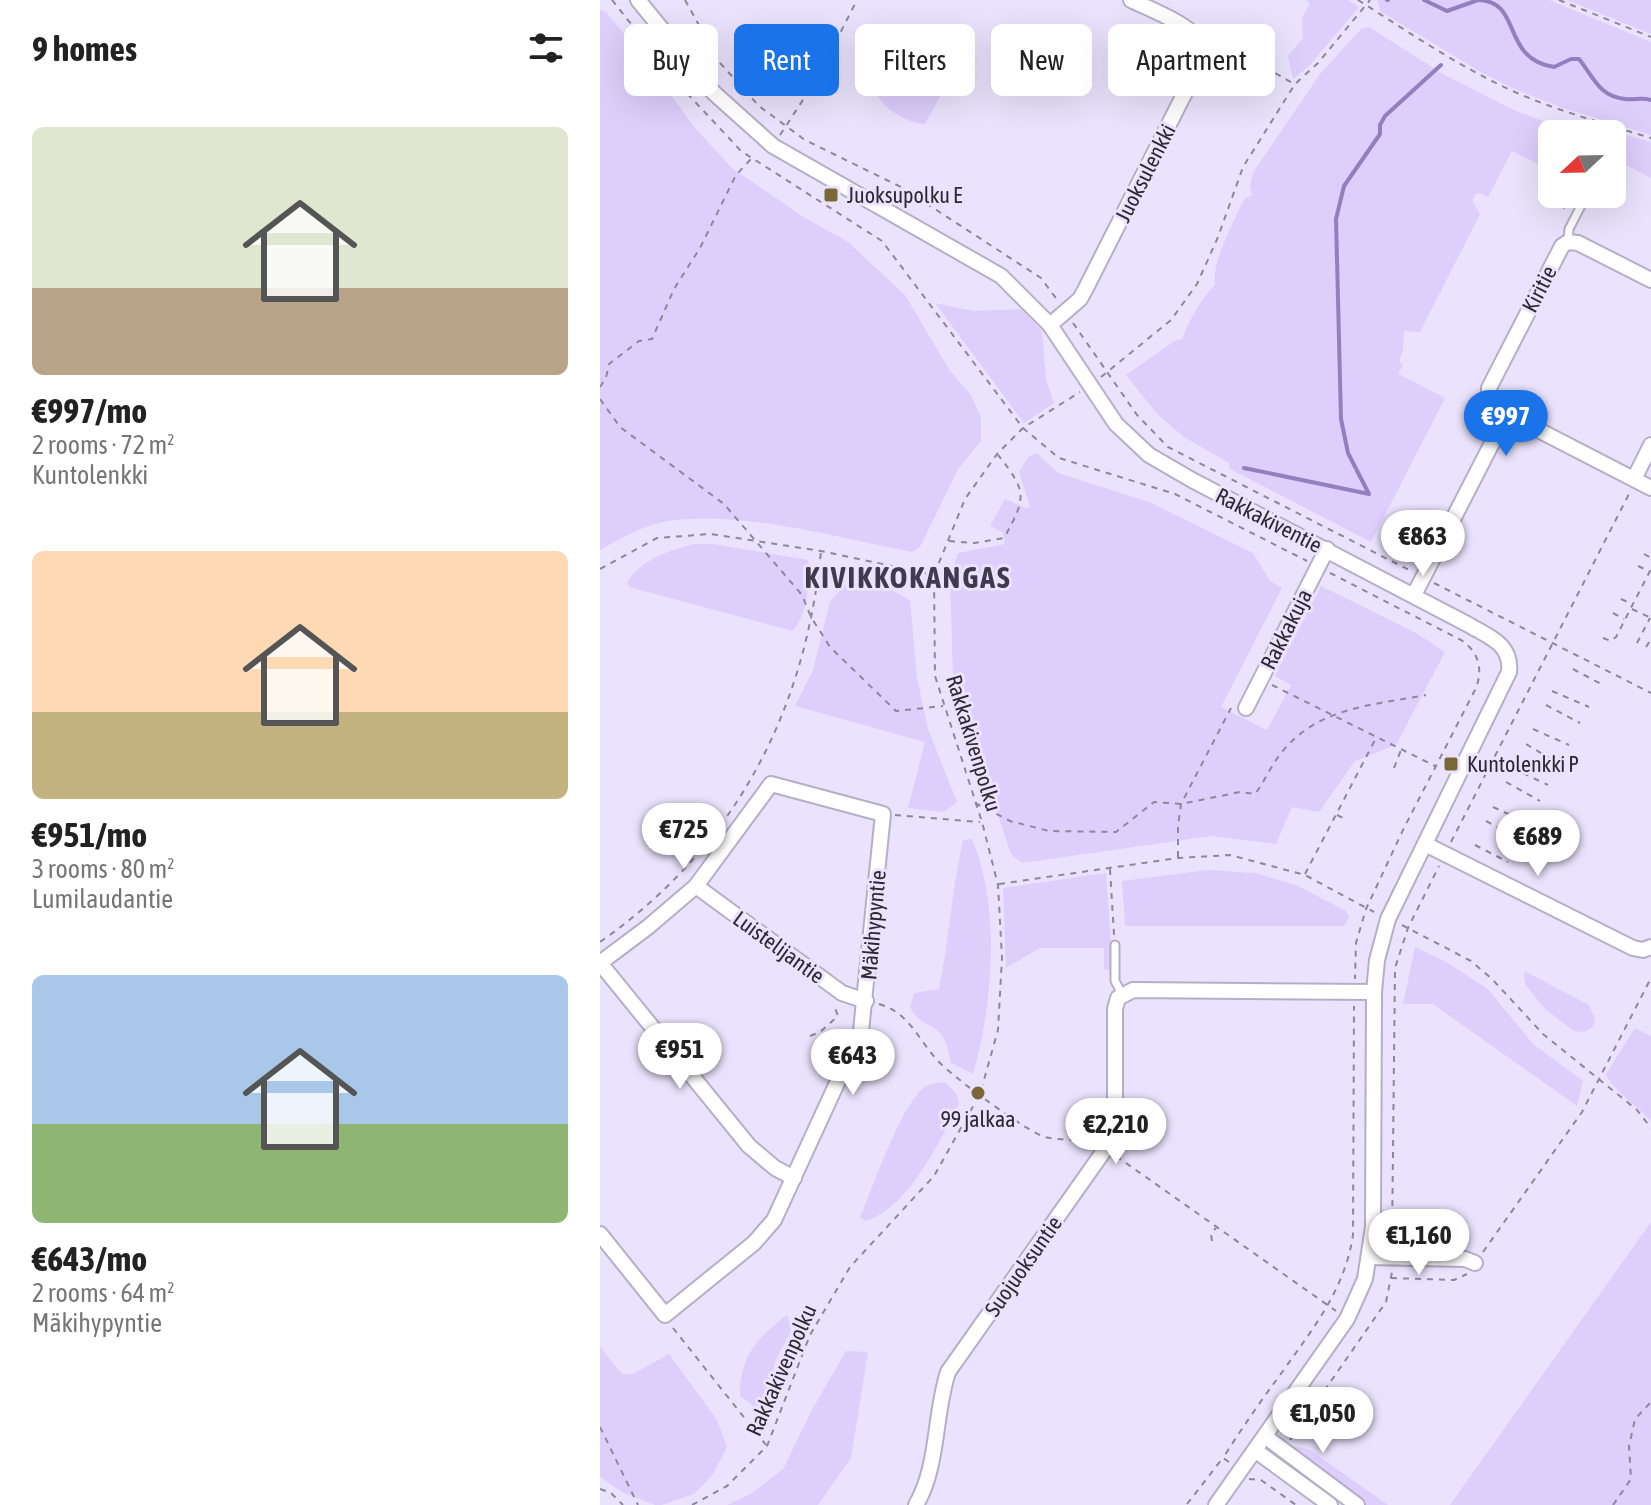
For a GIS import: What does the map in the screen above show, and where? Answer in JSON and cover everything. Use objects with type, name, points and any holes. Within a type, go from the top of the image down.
[{"type":"street","name":"Rakkakiventie","points":[[638,0],[714,93],[773,146],[1001,276],[1050,325],[1116,424],[1149,455],[1502,644],[1510,663],[1509,672],[1388,919],[1377,960],[1374,992],[1373,1227],[1365,1279],[1347,1319],[1256,1451]]},
{"type":"street","points":[[1131,0],[1178,24]]},
{"type":"street","name":"Juoksulenkki","points":[[1050,325],[1085,290],[1185,96]]},
{"type":"street","name":"Kiritie","points":[[1507,414],[1489,401],[1489,388],[1558,251],[1568,242],[1578,243],[1651,280]]},
{"type":"street","points":[[1414,595],[1507,414],[1651,488]]},
{"type":"street","points":[[1634,479],[1651,445]]},
{"type":"street","name":"Rakkakuja","points":[[1246,708],[1327,549]]},
{"type":"street","points":[[794,1178],[775,1168],[749,1146],[600,963],[696,886],[771,784],[883,814]]},
{"type":"street","name":"Mäkihypyntie","points":[[665,1315],[763,1233],[774,1220],[853,1051],[861,1031],[866,1001],[883,814]]},
{"type":"street","points":[[1425,844],[1633,948],[1643,950],[1651,947]]},
{"type":"street","name":"Luistelijantie","points":[[696,886],[842,993],[866,1001]]},
{"type":"street","points":[[1122,994],[1133,990],[1374,992]]},
{"type":"street","name":"Suojuoksuntie","points":[[916,1505],[929,1476],[948,1372],[1106,1148],[1115,1127],[1115,1009],[1122,994]]},
{"type":"street","points":[[600,1234],[665,1315]]},
{"type":"street","points":[[1370,1257],[1465,1259],[1475,1263]]},
{"type":"street","points":[[1266,1437],[1357,1505]]},
{"type":"street","points":[[1216,1505],[1256,1451],[1330,1505]]},
{"type":"lane","points":[[1568,242],[1569,229],[1580,208]]},
{"type":"lane","points":[[1115,945],[1115,981],[1122,994]]},
{"type":"path","points":[[612,0],[683,89],[741,151],[882,241],[1023,428],[1059,458],[1175,494],[1471,647],[1480,669],[1479,678],[1366,909],[1356,943],[1353,1235],[1345,1274],[1329,1305],[1223,1458],[1187,1504]]},
{"type":"path","points":[[685,0],[720,63],[745,93],[786,126],[828,153],[901,187],[1041,278],[1137,415],[1168,447],[1651,693]]},
{"type":"path","points":[[773,146],[816,80],[857,0]]},
{"type":"path","points":[[1358,0],[1482,76],[1593,120]]},
{"type":"path","name":"Rakkakivenpolku","points":[[692,1505],[727,1486],[767,1446],[810,1335],[850,1267],[934,1176],[980,1094],[998,1030],[1002,958],[998,885],[982,822],[973,802],[935,676],[934,575],[965,499],[997,454],[1023,428],[1090,386],[1171,320],[1197,284],[1243,167],[1295,84],[1318,63],[1370,0]]},
{"type":"path","points":[[1559,0],[1651,37]]},
{"type":"path","points":[[1275,73],[1295,84]]},
{"type":"path","points":[[1626,131],[1651,138]]},
{"type":"path","points":[[600,387],[609,364],[639,341],[652,339],[674,289],[700,248],[736,175],[752,158]]},
{"type":"path","points":[[1565,208],[1577,214]]},
{"type":"path","points":[[600,399],[620,427],[724,504],[802,595],[811,617],[830,647],[896,711],[944,706]]},
{"type":"path","points":[[947,541],[974,543],[1004,538],[1022,506],[1022,499],[1011,471],[997,454]]},
{"type":"path","points":[[1284,1450],[1386,1302],[1392,1258],[1393,990],[1395,968],[1408,928],[1629,495],[1634,479]]},
{"type":"path","points":[[600,569],[657,538],[711,534],[821,551],[934,575]]},
{"type":"path","points":[[600,942],[683,874],[740,799],[755,774],[785,709],[811,617],[821,551]]},
{"type":"path","points":[[1644,554],[1651,558]]},
{"type":"path","points":[[1603,638],[1613,639],[1650,571],[1638,566]]},
{"type":"path","points":[[1621,599],[1651,618],[1637,643]]},
{"type":"path","points":[[1613,613],[1625,619]]},
{"type":"path","points":[[1646,647],[1651,639]]},
{"type":"path","points":[[1573,669],[1601,684]]},
{"type":"path","points":[[1261,679],[1436,766]]},
{"type":"path","points":[[1552,691],[1589,707]]},
{"type":"path","points":[[973,802],[1010,821],[1049,831],[1116,832],[1154,802],[1181,804],[1240,792],[1255,794],[1282,751],[1311,726],[1356,706],[1426,695]]},
{"type":"path","points":[[1546,705],[1580,723]]},
{"type":"path","points":[[1533,729],[1569,745]]},
{"type":"path","points":[[1305,875],[1377,737]]},
{"type":"path","points":[[1526,744],[1559,764]]},
{"type":"path","points":[[1394,768],[1401,749]]},
{"type":"path","points":[[1512,768],[1548,785]]},
{"type":"path","points":[[1506,782],[1540,801]]},
{"type":"path","points":[[1493,807],[1528,823]]},
{"type":"path","points":[[883,814],[982,822]]},
{"type":"path","points":[[1336,815],[1347,820]]},
{"type":"path","points":[[1486,821],[1520,839]]},
{"type":"path","points":[[1475,845],[1508,862]]},
{"type":"path","points":[[998,885],[1178,858],[1230,855],[1305,875],[1471,961],[1516,1002],[1543,1034],[1637,1110],[1651,1128]]},
{"type":"path","points":[[1110,868],[1115,945]]},
{"type":"path","points":[[1391,1278],[1454,1280],[1466,1275],[1582,1112],[1651,978]]},
{"type":"path","points":[[866,1001],[891,1007],[900,1013],[939,1062],[1043,1136],[1088,1141],[1106,1148],[1367,1332]]},
{"type":"path","points":[[810,1036],[820,1032],[838,1016],[835,1008]]},
{"type":"path","points":[[1212,1241],[1211,1234],[1217,1226]]},
{"type":"path","points":[[665,1315],[767,1446]]},
{"type":"path","points":[[1613,1505],[1631,1479],[1629,1446],[1635,1419],[1651,1402]]},
{"type":"path","points":[[600,1427],[638,1505]]},
{"type":"path","points":[[1223,1458],[1251,1480],[1261,1480],[1296,1505]]},
{"type":"path","points":[[1261,1480],[1272,1465]]},
{"type":"path","points":[[600,1489],[611,1493],[623,1505]]},
{"type":"shaded area","points":[[1305,0],[1348,0],[1359,7],[1308,67],[1293,79],[1288,56],[1303,38],[1302,19],[1310,3]]},
{"type":"shaded area","points":[[1377,0],[1549,0],[1651,42],[1651,135],[1626,127],[1626,120],[1602,120],[1519,91],[1484,74],[1381,12]]},
{"type":"shaded area","points":[[1567,0],[1651,0],[1651,34]]},
{"type":"shaded area","points":[[600,10],[606,12],[624,34],[624,96],[672,96],[695,128],[732,168],[805,218],[848,242],[905,295],[950,371],[971,395],[981,418],[981,441],[958,469],[920,547],[912,552],[790,527],[727,519],[668,521],[624,537],[600,550]]},
{"type":"shaded area","points":[[1369,27],[1443,74],[1540,120],[1538,164],[1512,151],[1488,197],[1479,193],[1474,196],[1473,202],[1480,214],[1420,332],[1404,331],[1399,361],[1403,365],[1398,374],[1445,398],[1371,542],[1230,469],[1229,463],[1184,437],[1157,414],[1126,375],[1176,340],[1182,339],[1196,310],[1215,285],[1217,265],[1225,242],[1244,199],[1252,195],[1250,185],[1254,171],[1320,74],[1361,29]]},
{"type":"shaded area","points":[[878,96],[940,96],[925,124],[912,122],[886,106]]},
{"type":"shaded area","points":[[1626,136],[1651,142],[1651,178],[1626,165]]},
{"type":"shaded area","points":[[935,303],[974,311],[1021,309],[1042,331],[1046,380],[1054,403],[1024,423]]},
{"type":"shaded area","points":[[1037,453],[1058,473],[1149,502],[1253,553],[1270,581],[1282,588],[1221,707],[1267,730],[1291,685],[1275,676],[1321,586],[1416,633],[1445,652],[1396,745],[1355,761],[1319,812],[1292,807],[1276,844],[1211,836],[1022,863],[1011,854],[953,678],[950,577],[958,553],[1005,544],[1003,533],[990,526],[1005,499],[1030,507],[1019,472],[1029,456]]},
{"type":"shaded area","points":[[694,544],[713,544],[808,560],[805,606],[793,631],[629,587],[627,582],[640,567],[665,553]]},
{"type":"shaded area","points":[[869,583],[910,600],[917,678],[928,729],[957,802],[944,812],[908,808],[925,742],[795,706],[813,670],[830,602],[844,586]]},
{"type":"shaded area","points":[[972,839],[987,895],[991,956],[985,1017],[973,1074],[951,1063],[944,1038],[921,1021],[910,1007],[914,993],[939,989],[963,840]]},
{"type":"shaded area","points":[[1208,870],[1255,873],[1296,885],[1346,911],[1349,917],[1344,926],[1125,926],[1122,881]]},
{"type":"shaded area","points":[[1106,873],[1113,971],[1104,969],[1104,948],[1040,948],[1006,968],[1003,888]]},
{"type":"shaded area","points":[[1415,947],[1446,962],[1488,989],[1533,1044],[1583,1081],[1577,1106],[1433,1004],[1403,1004]]},
{"type":"shaded area","points":[[1524,971],[1589,1005],[1595,1019],[1592,1028],[1584,1032],[1574,1031],[1544,1008],[1525,984]]},
{"type":"shaded area","points":[[1635,1028],[1651,1036],[1651,1121],[1615,1087],[1606,1074]]},
{"type":"shaded area","points":[[944,1082],[956,1093],[959,1104],[921,1172],[896,1202],[882,1213],[866,1221],[860,1218],[888,1147],[907,1110],[925,1087]]},
{"type":"shaded area","points":[[1651,1222],[1651,1505],[1450,1505]]},
{"type":"shaded area","points":[[788,1316],[791,1331],[776,1360],[764,1408],[760,1411],[740,1396],[743,1370],[758,1341]]},
{"type":"shaded area","points":[[600,1347],[622,1374],[633,1374],[669,1354],[717,1420],[727,1447],[713,1474],[694,1494],[655,1505],[622,1492],[600,1477]]},
{"type":"shaded area","points":[[846,1351],[868,1352],[851,1458],[818,1505],[727,1505],[752,1493],[783,1469]]},
{"type":"shaded area","points":[[1290,1445],[1310,1450],[1388,1505],[1366,1505]]},
{"type":"waterway","points":[[1424,0],[1447,11],[1478,0]]},
{"type":"waterway","points":[[1479,0],[1493,3],[1502,10],[1518,42],[1537,62],[1554,67],[1571,59],[1579,59],[1598,85],[1609,94],[1625,99],[1651,100]]},
{"type":"waterway","points":[[1244,468],[1369,494],[1348,453],[1341,419],[1336,219],[1344,186],[1380,134],[1380,125],[1385,116],[1441,65]]},
{"type":"place","name":"Juoksupolku E","points":[[831,195]]},
{"type":"place","name":"Kuntolenkki P","points":[[1451,764]]},
{"type":"place","name":"99 jalkaa","points":[[978,1093]]},
{"type":"district","name":"KIVIKKOKANGAS","points":[[908,577]]}]
